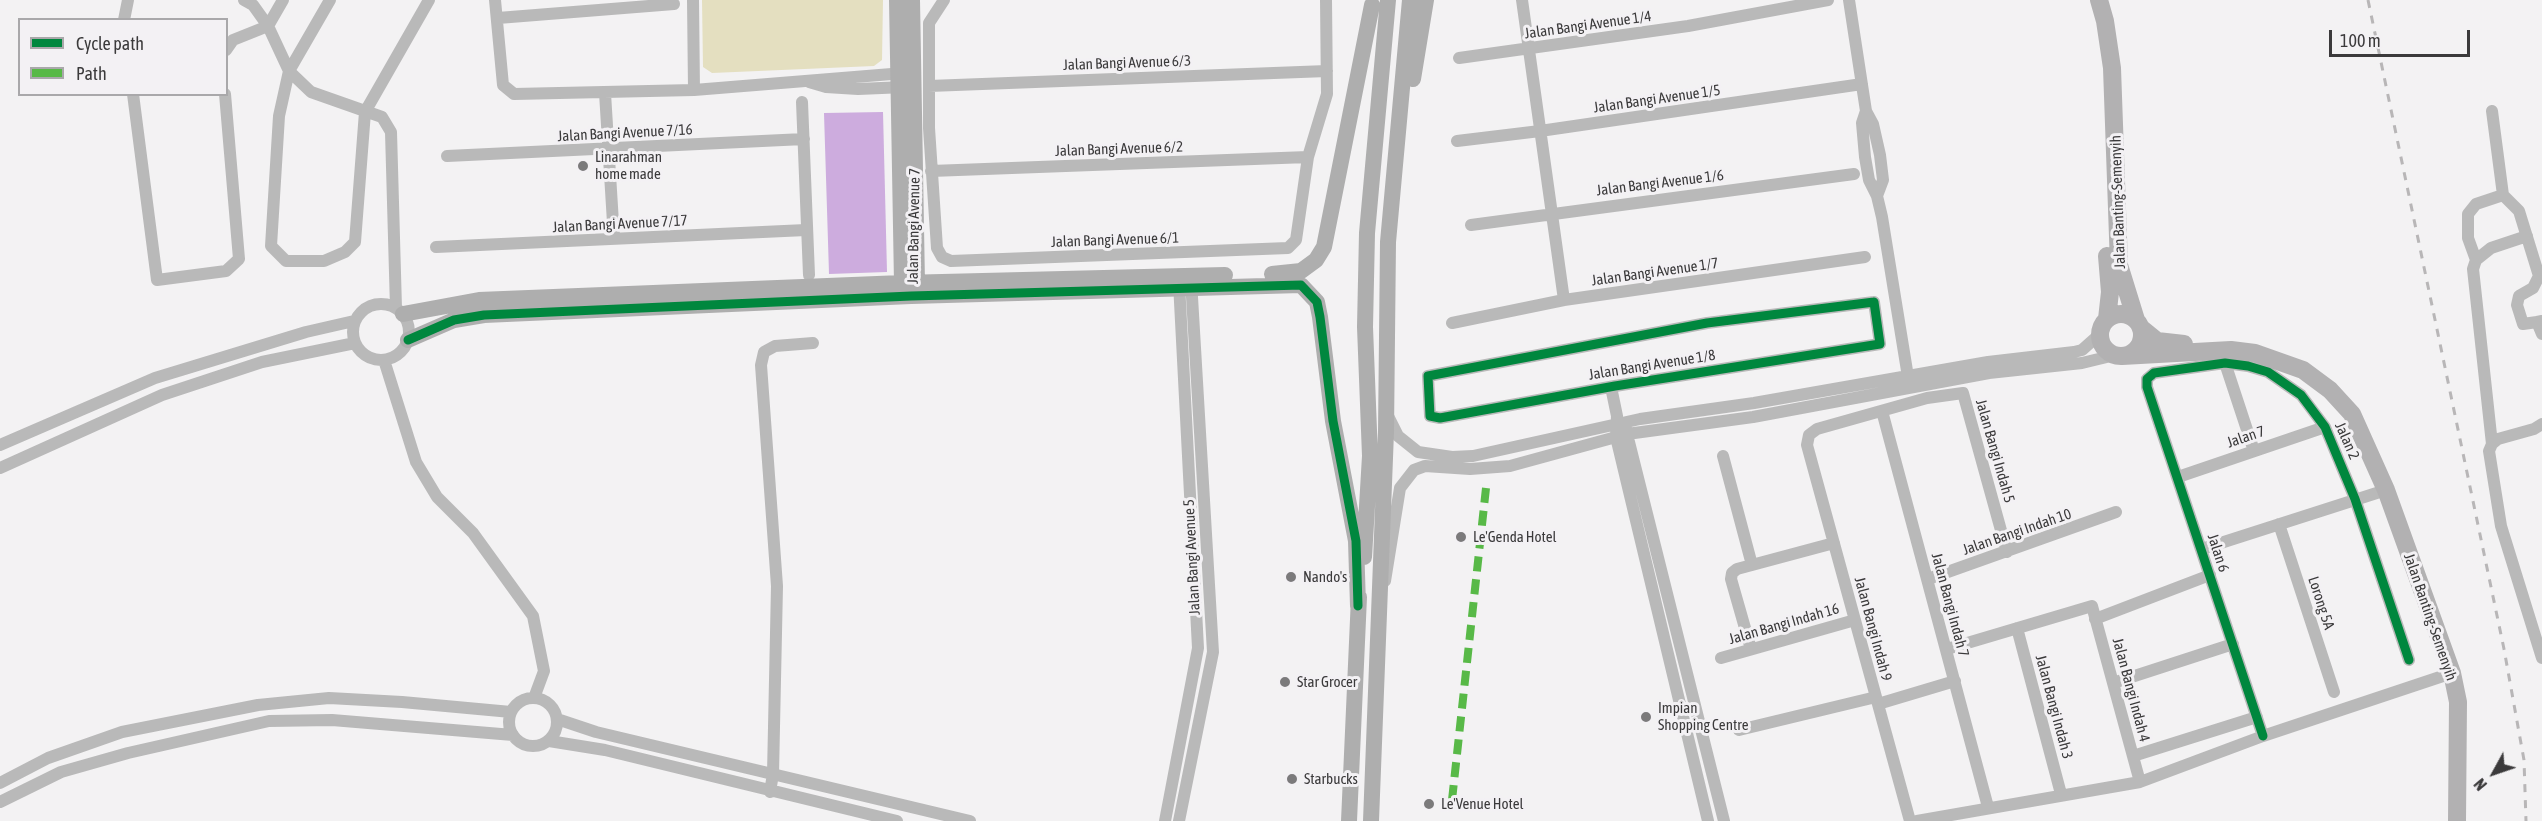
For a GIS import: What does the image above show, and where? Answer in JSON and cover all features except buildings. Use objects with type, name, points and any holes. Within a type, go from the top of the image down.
[{"type":"main road","name":"Jalan Banting-Semenyih","points":[[2099,0],[2105,21],[2112,68],[2119,265],[2138,324],[2157,341],[2167,344],[2232,341],[2256,343],[2282,351],[2312,365],[2342,390],[2361,416],[2372,455]]},
{"type":"main road","name":"Jalan Banting-Semenyih","points":[[2104,326],[2110,292],[2106,206],[2108,125],[2112,118]]},
{"type":"main road","points":[[2121,314],[2138,324],[2142,338],[2138,347],[2119,356],[2104,347],[2104,326],[2121,314]]},
{"type":"main road","name":"Jalan Banting-Semenyih","points":[[2119,356],[2231,351],[2280,360],[2303,370],[2330,390],[2352,414],[2386,490],[2452,673],[2458,702],[2457,821]]},
{"type":"street","points":[[124,18],[128,0]]},
{"type":"street","points":[[244,0],[253,5],[268,26],[290,71],[311,92],[382,117],[391,132],[400,311],[409,326],[408,340],[399,354],[384,360],[364,354],[355,343],[352,332],[354,321],[360,312],[377,303],[400,311],[479,300],[1185,282],[1301,285],[1317,302],[1333,421],[1355,533],[1358,606]]},
{"type":"street","points":[[228,47],[233,40],[268,26],[283,0]]},
{"type":"street","points":[[330,0],[290,71],[279,116],[271,246],[286,261],[324,261],[345,252],[354,242],[365,112],[429,0]]},
{"type":"street","points":[[495,0],[498,18],[674,4]]},
{"type":"street","points":[[693,0],[693,90]]},
{"type":"street","name":"Jalan Bangi Avenue 7","points":[[897,0],[911,81]]},
{"type":"street","name":"Jalan Bangi Avenue 7","points":[[910,288],[912,0]]},
{"type":"street","points":[[932,171],[911,81],[929,23],[944,0]]},
{"type":"street","points":[[1308,157],[1327,94],[1326,0]]},
{"type":"street","points":[[1371,821],[1386,406],[1388,242],[1410,0]]},
{"type":"street","points":[[1388,242],[1425,0]]},
{"type":"street","points":[[1522,0],[1564,300]]},
{"type":"street","name":"Jalan Bangi Avenue 1/4","points":[[1459,58],[1688,26],[1828,0]]},
{"type":"street","points":[[1849,0],[1866,111],[1862,123],[1865,157],[1869,180],[1877,196],[1908,381]]},
{"type":"street","points":[[1349,821],[1358,606],[1370,494],[1365,327],[1378,2]]},
{"type":"street","points":[[1185,282],[1291,273],[1311,266],[1320,255],[1327,237],[1378,2]]},
{"type":"street","name":"Jalan Bangi Avenue 6/3","points":[[498,18],[503,85],[514,94],[693,90],[808,82],[826,87],[858,89],[911,81],[1327,71]]},
{"type":"street","name":"Jalan Bangi Avenue 1/5","points":[[1456,141],[1862,84]]},
{"type":"street","points":[[605,93],[614,239]]},
{"type":"street","points":[[133,96],[157,280],[226,271],[239,259],[236,200],[225,96]]},
{"type":"street","points":[[802,102],[809,275]]},
{"type":"street","points":[[2492,111],[2503,195],[2519,211],[2540,283],[2519,296],[2517,305],[2523,324],[2539,321],[2542,334]]},
{"type":"street","name":"Jalan Bangi Avenue 7/16","points":[[447,156],[804,139]]},
{"type":"street","name":"Jalan Bangi Avenue 6/2","points":[[932,171],[1308,157]]},
{"type":"street","name":"Jalan Bangi Avenue 6/1","points":[[932,171],[937,248],[942,257],[951,261],[1277,250],[1288,248],[1296,240],[1308,157]]},
{"type":"street","name":"Jalan Bangi Avenue 1/6","points":[[1472,225],[1854,174]]},
{"type":"street","points":[[2503,195],[2476,204],[2468,214],[2468,238],[2476,260],[2472,277],[2492,444],[2489,452],[2501,526],[2542,658]]},
{"type":"street","name":"Jalan Bangi Avenue 7/17","points":[[436,247],[806,230]]},
{"type":"street","points":[[2476,260],[2491,248],[2527,236]]},
{"type":"street","name":"Jalan Bangi Avenue 1/7","points":[[1452,323],[1564,300],[1865,257]]},
{"type":"street","name":"Jalan Bangi Avenue 5","points":[[1165,821],[1198,648],[1185,282]]},
{"type":"street","name":"Jalan Bangi Avenue 5","points":[[1179,821],[1213,652],[1185,282]]},
{"type":"street","points":[[408,340],[454,320],[484,315],[910,288]]},
{"type":"street","name":"Jalan Bangi Avenue 1/8","points":[[1874,302],[1880,344],[1611,387],[1440,418],[1430,416],[1428,376],[1707,323],[1874,302]]},
{"type":"street","points":[[0,445],[155,378],[306,332],[354,321]]},
{"type":"street","points":[[1908,381],[1988,362],[2074,352],[2089,345],[2104,326]]},
{"type":"street","points":[[0,468],[162,395],[262,362],[355,343]]},
{"type":"street","points":[[770,792],[777,586],[760,364],[764,352],[775,346],[813,343]]},
{"type":"street","points":[[1386,406],[1392,426],[1407,444],[1418,452],[1452,457],[1504,451],[1620,427],[1908,381],[2082,363],[2119,356]]},
{"type":"street","points":[[384,360],[416,462],[437,497],[473,533],[533,616],[544,671],[534,698]]},
{"type":"street","points":[[2225,363],[2254,451]]},
{"type":"street","name":"Jalan 2","points":[[2147,379],[2154,374],[2225,363],[2268,372],[2301,395],[2325,426],[2355,499],[2409,660]]},
{"type":"street","name":"Jalan 6","points":[[2147,379],[2147,387],[2263,736]]},
{"type":"street","points":[[1611,387],[1707,821]]},
{"type":"street","name":"Jalan Bangi Indah 5","points":[[1882,411],[1927,398],[1963,393],[2007,552]]},
{"type":"street","name":"Jalan Bangi Indah 9","points":[[1882,411],[1817,429],[1809,435],[1807,445],[1910,821]]},
{"type":"street","name":"Jalan Bangi Indah 7","points":[[1882,411],[1947,649],[1984,812]]},
{"type":"street","points":[[2492,444],[2542,424]]},
{"type":"street","name":"Jalan 7","points":[[2178,477],[2325,426]]},
{"type":"street","points":[[1378,592],[1389,569],[1400,489],[1414,470],[1437,466],[1470,469],[1507,466],[1620,427]]},
{"type":"street","points":[[1620,427],[1724,821]]},
{"type":"street","points":[[1723,456],[1752,565]]},
{"type":"street","points":[[2202,549],[2386,490]]},
{"type":"street","name":"Jalan Bangi Indah 10","points":[[1928,579],[2116,512]]},
{"type":"street","name":"Lorong 5A","points":[[2279,524],[2334,692]]},
{"type":"street","points":[[1751,649],[1731,579],[1732,573],[1737,569],[1834,543]]},
{"type":"street","points":[[2095,619],[2210,575]]},
{"type":"street","name":"Jalan Bangi Indah 4","points":[[2017,628],[2092,606],[2140,782]]},
{"type":"street","name":"Jalan Bangi Indah 16","points":[[1721,658],[1855,620]]},
{"type":"street","points":[[1947,649],[2017,628]]},
{"type":"street","name":"Jalan Bangi Indah 3","points":[[2017,628],[2061,794]]},
{"type":"street","points":[[2113,683],[2233,644]]},
{"type":"street","points":[[1917,821],[1984,812],[2061,794],[2140,782],[2263,736],[2452,673]]},
{"type":"street","points":[[1739,730],[1877,701],[1955,681]]},
{"type":"street","points":[[0,783],[48,758],[122,732],[258,705],[329,698],[511,712]]},
{"type":"street","points":[[513,735],[509,724],[511,712],[520,702],[534,698],[552,707],[557,719],[557,727],[549,741]]},
{"type":"street","points":[[2133,756],[2257,717]]},
{"type":"street","points":[[557,719],[596,732],[970,821]]},
{"type":"street","points":[[0,802],[61,772],[128,753],[269,721],[332,720],[513,735],[530,747],[549,741],[605,750],[770,792],[897,821]]},
{"type":"shaded area","points":[[702,0],[883,0],[882,60],[874,66],[712,73],[703,67]]},
{"type":"shaded area","points":[[883,112],[887,272],[829,274],[824,113]]},
{"type":"railway","points":[[2368,0],[2504,649],[2524,760],[2526,821]]},
{"type":"marked path","points":[[1452,800],[1486,488]]},
{"type":"cycle path","points":[[408,340],[454,320],[484,315],[911,296],[1301,285],[1317,302],[1320,317],[1333,421],[1356,541],[1358,606]]},
{"type":"cycle path","points":[[1874,302],[1880,344],[1615,386],[1440,418],[1430,416],[1428,376],[1707,323],[1874,302]]},
{"type":"cycle path","points":[[2263,736],[2147,387],[2147,379],[2154,373],[2225,363],[2248,366],[2268,372],[2301,395],[2325,427],[2355,499],[2409,660]]},
{"type":"place","name":"Linarahman home made","points":[[583,166]]},
{"type":"place","name":"Le'Genda Hotel","points":[[1461,537]]},
{"type":"place","name":"Nando's","points":[[1291,577]]},
{"type":"place","name":"Star Grocer","points":[[1285,682]]},
{"type":"place","name":"Impian Shopping Centre","points":[[1646,717]]},
{"type":"place","name":"Starbucks","points":[[1292,779]]},
{"type":"place","name":"Le'Venue Hotel","points":[[1429,804]]}]
